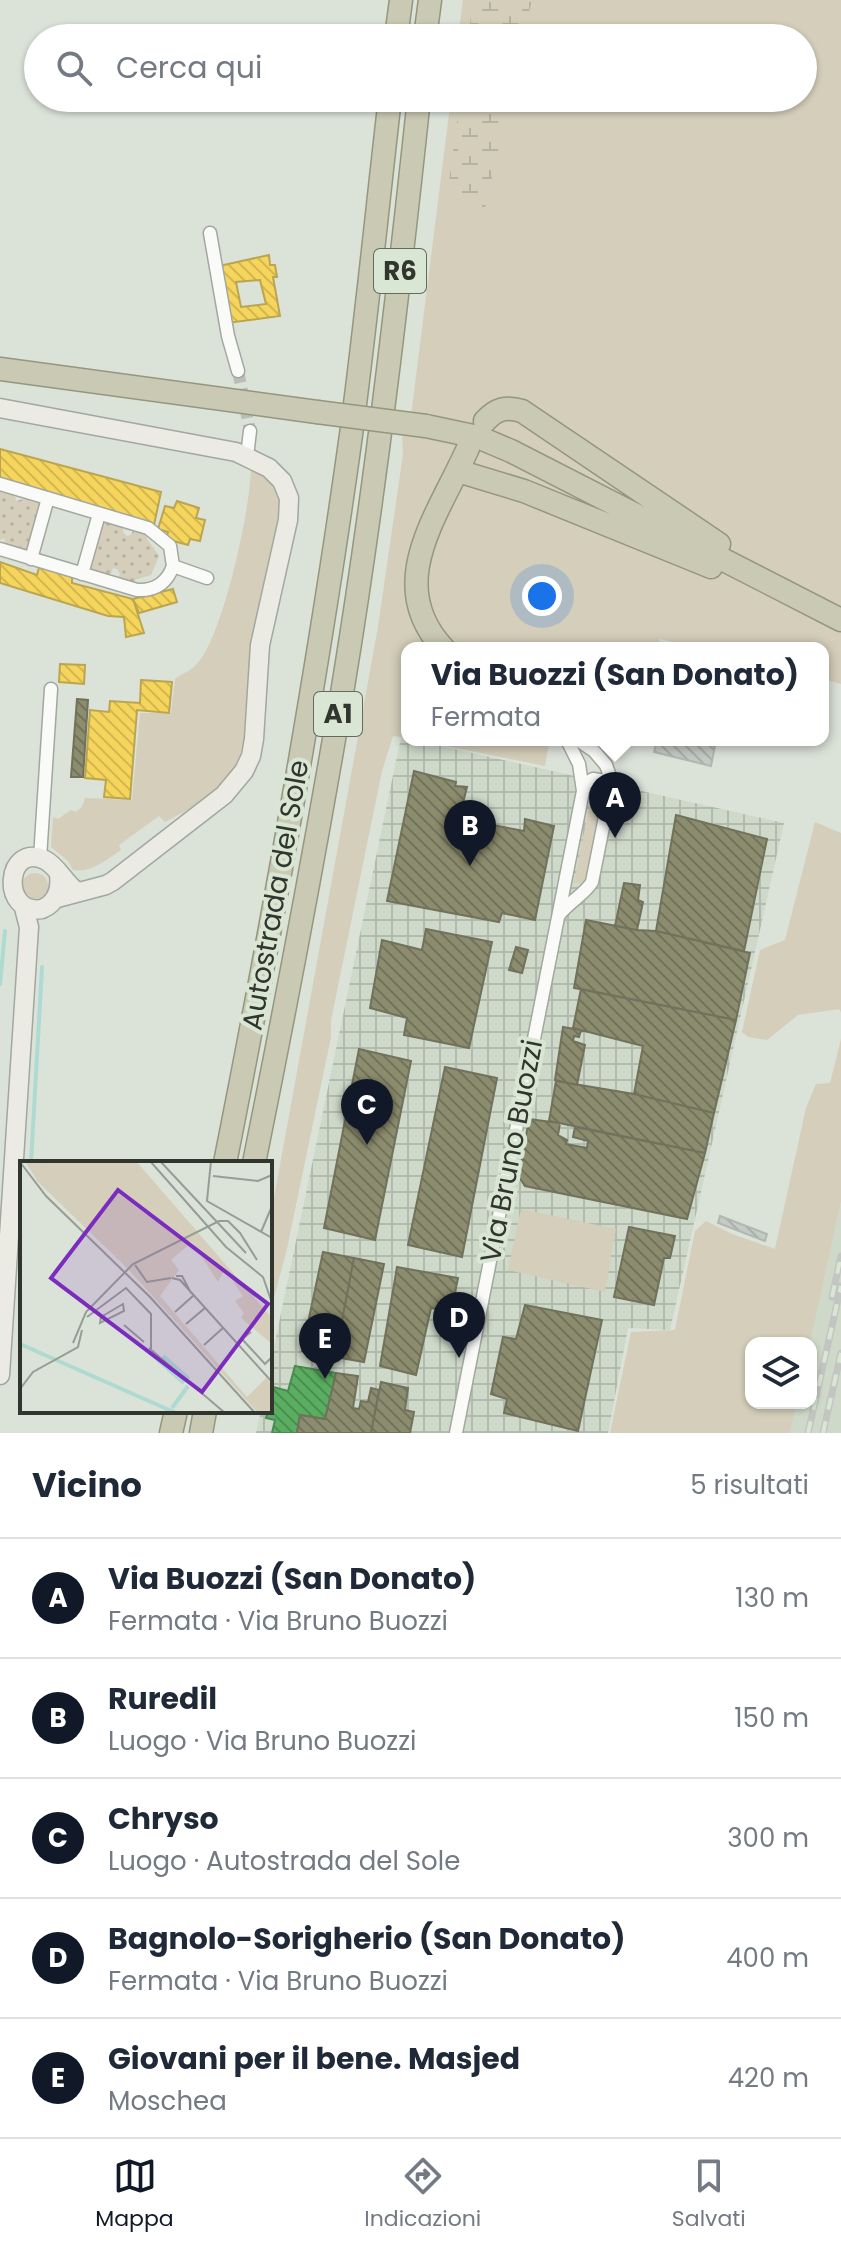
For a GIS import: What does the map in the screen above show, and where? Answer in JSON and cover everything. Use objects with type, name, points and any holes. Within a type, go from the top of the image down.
[{"type":"highway","points":[[398,24],[401,0]]},
{"type":"highway","points":[[427,24],[430,0]]},
{"type":"highway","name":"R6","points":[[351,437],[388,112]]},
{"type":"highway","name":"R6","points":[[379,443],[417,112]]},
{"type":"highway","points":[[0,369],[426,426],[469,435],[511,451],[841,620]]},
{"type":"highway","points":[[485,421],[504,408],[522,411],[800,599]]},
{"type":"highway","name":"Autostrada del Sole","points":[[225,1161],[263,972],[314,678],[351,437]]},
{"type":"highway","name":"Autostrada del Sole","points":[[254,1161],[290,984],[343,685],[379,443]]},
{"type":"highway","points":[[438,642],[429,632],[416,603],[418,562],[468,448]]},
{"type":"highway","points":[[458,471],[524,491],[744,581],[800,599]]},
{"type":"highway","points":[[171,1433],[176,1413]]},
{"type":"highway","points":[[201,1433],[205,1413]]},
{"type":"street","points":[[210,233],[228,336],[238,371]]},
{"type":"street","points":[[0,408],[247,456],[276,474],[286,489],[289,505],[260,645],[251,756],[234,785],[185,827],[113,881],[76,891],[38,910]]},
{"type":"street","points":[[247,456],[250,431]]},
{"type":"street","points":[[0,484],[148,528],[170,546],[173,566],[167,579],[149,590],[137,590],[0,549]]},
{"type":"street","points":[[31,559],[48,498]]},
{"type":"street","points":[[82,574],[99,514]]},
{"type":"street","points":[[173,566],[207,578]]},
{"type":"street","points":[[40,858],[51,689]]},
{"type":"street","name":"Via Bruno Buozzi","points":[[456,1433],[583,791],[579,764],[570,746]]},
{"type":"street","points":[[557,917],[592,882],[612,782],[606,765],[587,746]]},
{"type":"street","points":[[583,791],[586,783],[593,779],[612,782]]},
{"type":"street","points":[[38,910],[11,897],[7,889],[10,872],[22,859],[48,861],[76,891]]},
{"type":"street","points":[[0,1375],[38,910],[59,891],[59,875]]},
{"type":"street","points":[[565,877],[571,890],[583,891]]},
{"type":"shaded area","points":[[401,737],[401,746],[441,746],[784,823],[670,1330],[628,1328],[608,1433],[256,1433],[261,1413],[272,1413],[272,1356]]},
{"type":"shaded area","points":[[841,1202],[841,1433],[790,1433],[796,1409],[817,1409],[817,1337],[811,1337]]},
{"type":"green space","points":[[463,0],[841,0],[841,684],[829,681],[829,642],[672,642],[660,639],[659,642],[401,642],[401,737],[393,736],[382,771],[331,1020],[331,1037],[286,1253],[272,1305],[272,1209],[378,627],[403,454],[402,432],[409,432],[449,112],[817,112],[817,24],[460,24]]},
{"type":"green space","points":[[473,0],[532,0],[526,24],[470,24]]},
{"type":"green space","points":[[458,112],[507,112],[485,208],[448,190]]},
{"type":"green space","points":[[251,467],[275,484],[282,504],[246,736],[240,754],[226,781],[195,806],[165,822],[159,816],[119,845],[121,850],[98,865],[86,870],[73,870],[68,861],[51,847],[53,817],[58,819],[71,810],[76,812],[85,798],[132,800],[140,713],[171,713],[175,679],[194,667],[216,629],[241,540]]},
{"type":"green space","points":[[0,488],[14,492],[16,501],[23,499],[24,494],[46,500],[30,556],[7,549],[4,538],[0,540]]},
{"type":"green space","points":[[100,517],[124,524],[123,532],[127,536],[135,527],[148,532],[147,539],[159,556],[151,575],[135,580],[133,586],[116,581],[120,574],[117,569],[113,568],[109,578],[84,571]]},
{"type":"green space","points":[[446,746],[550,746],[545,766]]},
{"type":"green space","points":[[602,792],[604,797],[587,880],[574,883],[592,793]]},
{"type":"green space","points":[[815,822],[841,833],[841,1012],[839,1009],[798,1015],[767,1040],[748,1037],[742,1032],[760,950],[785,940]]},
{"type":"green space","points":[[35,873],[44,877],[48,886],[44,895],[35,899],[26,895],[22,886],[26,877]]},
{"type":"green space","points":[[841,1039],[841,1202],[811,1337],[745,1337],[745,1409],[796,1409],[790,1433],[610,1433],[631,1332],[675,1330],[695,1231],[706,1221],[775,1249],[806,1108],[816,1084],[830,1083]]},
{"type":"green space","points":[[521,1209],[616,1229],[605,1292],[508,1270]]},
{"type":"building: Abitazioni","points":[[269,255],[270,265],[275,265],[277,277],[273,277],[280,316],[227,323],[219,266]],"holes":[[[260,280],[266,304],[241,307],[236,282]]]},
{"type":"building: Abitazioni","points":[[0,449],[161,492],[154,525],[0,479]]},
{"type":"building: Abitazioni","points":[[177,501],[199,508],[196,518],[205,520],[200,541],[190,539],[188,545],[166,539],[168,532],[158,529],[165,506],[174,508]]},
{"type":"building: Abitazioni","points":[[0,562],[37,575],[40,564],[72,574],[72,583],[133,599],[144,633],[126,637],[124,617],[108,616],[0,583]]},
{"type":"building: Abitazioni","points":[[173,589],[177,602],[139,613],[133,599]]},
{"type":"building: Abitazioni","points":[[60,664],[85,665],[84,684],[59,682]]},
{"type":"building: Abitazioni","points":[[141,680],[172,682],[169,713],[137,710],[130,799],[104,797],[106,780],[85,778],[90,710],[109,712],[110,701],[140,703]]},
{"type":"building: Pubblico","points":[[295,1366],[336,1373],[325,1419],[300,1415],[297,1433],[272,1433],[275,1420],[266,1418],[267,1413],[272,1413],[272,1387],[288,1391]]},
{"type":"building: Industria","points":[[77,699],[88,700],[83,777],[71,777]]},
{"type":"building: Industria","points":[[414,771],[456,782],[455,786],[467,787],[462,807],[468,807],[466,812],[484,816],[482,823],[524,831],[525,819],[554,826],[535,920],[502,913],[499,922],[387,901]]},
{"type":"building: Industria","points":[[676,815],[767,839],[744,951],[656,931]]},
{"type":"building: Industria","points":[[624,883],[640,885],[638,900],[643,902],[637,930],[615,926]]},
{"type":"building: Industria","points":[[586,920],[656,931],[750,953],[736,1020],[574,988]]},
{"type":"building: Industria","points":[[426,929],[492,942],[469,1048],[404,1035],[407,1018],[370,1008],[382,940],[422,950]]},
{"type":"building: Industria","points":[[516,947],[528,950],[522,973],[509,970]]},
{"type":"building: Industria","points":[[581,989],[736,1020],[714,1113],[634,1094],[643,1046],[573,1028]]},
{"type":"building: Industria","points":[[563,1027],[581,1030],[579,1037],[574,1036],[573,1041],[585,1045],[577,1085],[555,1080]]},
{"type":"building: Industria","points":[[359,1049],[411,1061],[375,1240],[324,1228]]},
{"type":"building: Industria","points":[[445,1067],[497,1078],[462,1257],[408,1245]]},
{"type":"building: Industria","points":[[556,1081],[634,1094],[714,1113],[705,1153],[549,1121]]},
{"type":"building: Industria","points":[[529,1119],[560,1123],[558,1135],[567,1140],[566,1144],[587,1148],[588,1141],[573,1137],[575,1127],[705,1153],[687,1219],[525,1186],[519,1177]]},
{"type":"building: Industria","points":[[629,1227],[675,1236],[670,1258],[664,1258],[654,1305],[614,1297]]},
{"type":"building: Industria","points":[[323,1252],[354,1258],[338,1341],[322,1340],[320,1354],[302,1351]]},
{"type":"building: Industria","points":[[354,1258],[384,1264],[364,1362],[335,1357]]},
{"type":"building: Industria","points":[[397,1267],[458,1278],[451,1312],[431,1308],[416,1375],[380,1366]]},
{"type":"building: Industria","points":[[525,1305],[602,1320],[578,1431],[504,1413],[507,1399],[491,1394],[503,1337],[516,1339]]},
{"type":"building: Industria","points":[[336,1373],[358,1376],[353,1408],[359,1409],[361,1401],[368,1402],[371,1388],[379,1390],[371,1433],[297,1433],[300,1415],[325,1419]]},
{"type":"building: Industria","points":[[381,1382],[408,1388],[405,1410],[414,1412],[410,1433],[371,1433]]},
{"type":"building: Altro","points":[[656,746],[715,746],[711,766],[654,752]]},
{"type":"building: Altro","points":[[720,1216],[767,1234],[765,1241],[718,1223]]},
{"type":"waterway","points":[[0,984],[5,931]]},
{"type":"waterway","points":[[31,1161],[42,967]]},
{"type":"tunnel","points":[[238,371],[250,431]]},
{"type":"railway","points":[[832,1297],[841,1256]]},
{"type":"railway","points":[[808,1433],[841,1286]]},
{"type":"railway","points":[[823,1433],[841,1353]]},
{"type":"place","name":"Via Buozzi (San Donato)","points":[[615,838]]},
{"type":"place","name":"Ruredil","points":[[470,866]]},
{"type":"place","name":"Chryso","points":[[367,1145]]},
{"type":"place","name":"Bagnolo-Sorigherio (San Donato)","points":[[459,1358]]},
{"type":"place","name":"Giovani per il bene. Masjed","points":[[325,1379]]}]
